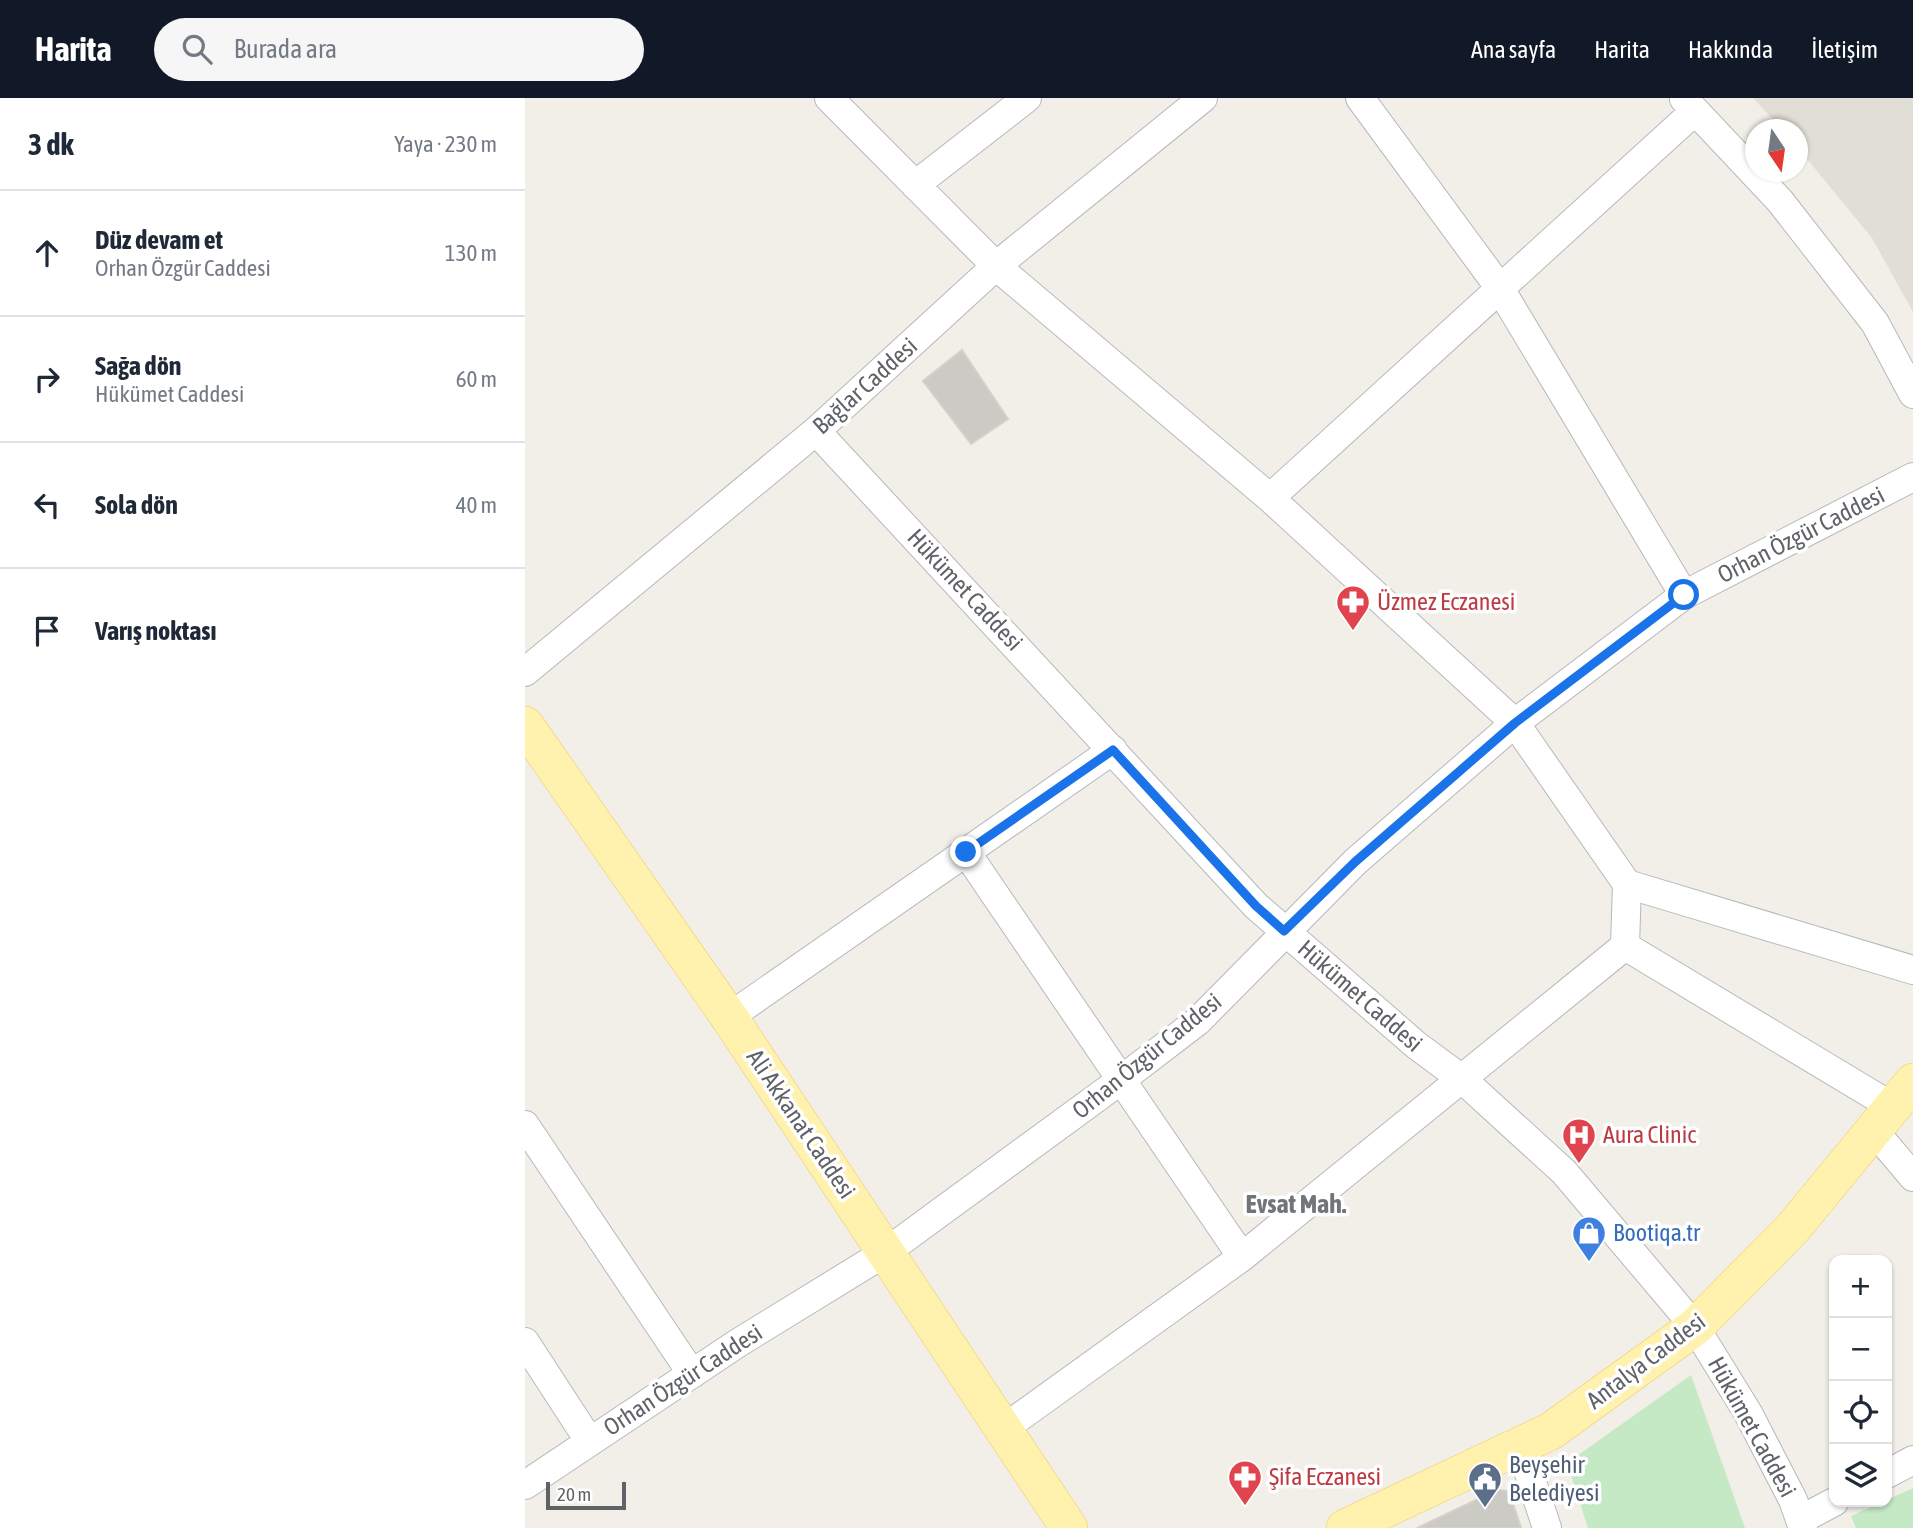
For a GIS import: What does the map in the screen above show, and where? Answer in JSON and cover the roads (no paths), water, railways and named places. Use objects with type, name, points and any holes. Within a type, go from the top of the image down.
[{"type":"main road","name":"Ali Akkanat Caddesi","points":[[525,725],[729,1017],[1069,1528]]},
{"type":"main road","name":"Antalya Caddesi","points":[[1345,1528],[1551,1431],[1695,1327],[1793,1228],[1894,1107]]},
{"type":"street","points":[[829,98],[996,266],[1270,498],[1515,723],[1627,884],[1625,946],[1243,1257],[1003,1429]]},
{"type":"street","points":[[915,185],[1027,98]]},
{"type":"street","name":"Bağlar Caddesi","points":[[525,672],[816,431],[996,266],[1203,98]]},
{"type":"street","points":[[1360,98],[1499,287],[1684,595]]},
{"type":"street","points":[[1270,498],[1499,287],[1689,104],[1780,201],[1875,323],[1913,394]]},
{"type":"street","name":"Hükümet Caddesi","points":[[816,431],[1256,906],[1416,1045],[1462,1079],[1564,1172],[1695,1327],[1748,1413],[1801,1524]]},
{"type":"street","name":"Orhan Özgür Caddesi","points":[[525,1485],[692,1374],[885,1252],[1198,1021],[1355,862],[1515,723],[1684,595],[1913,477]]},
{"type":"street","points":[[729,1017],[1113,750]]},
{"type":"street","points":[[966,852],[1243,1257]]},
{"type":"street","points":[[1627,884],[1913,970]]},
{"type":"street","points":[[1625,946],[1894,1107],[1913,1177]]},
{"type":"street","points":[[525,1125],[692,1374]]},
{"type":"street","points":[[525,1342],[590,1442]]},
{"type":"street","points":[[1520,1446],[1547,1528]]},
{"type":"street","points":[[1892,1471],[1913,1460]]},
{"type":"street","points":[[1801,1524],[1829,1505]]},
{"type":"place","name":"Üzmez Eczanesi","points":[[1353,632]]},
{"type":"place","name":"Aura Clinic","points":[[1579,1165]]},
{"type":"place","name":"Bootiqa.tr","points":[[1589,1263]]},
{"type":"place","name":"Şifa Eczanesi","points":[[1245,1507]]},
{"type":"place","name":"Beyşehir Belediyesi","points":[[1485,1509]]},
{"type":"district","name":"Evsat Mah.","points":[[1296,1204]]}]
